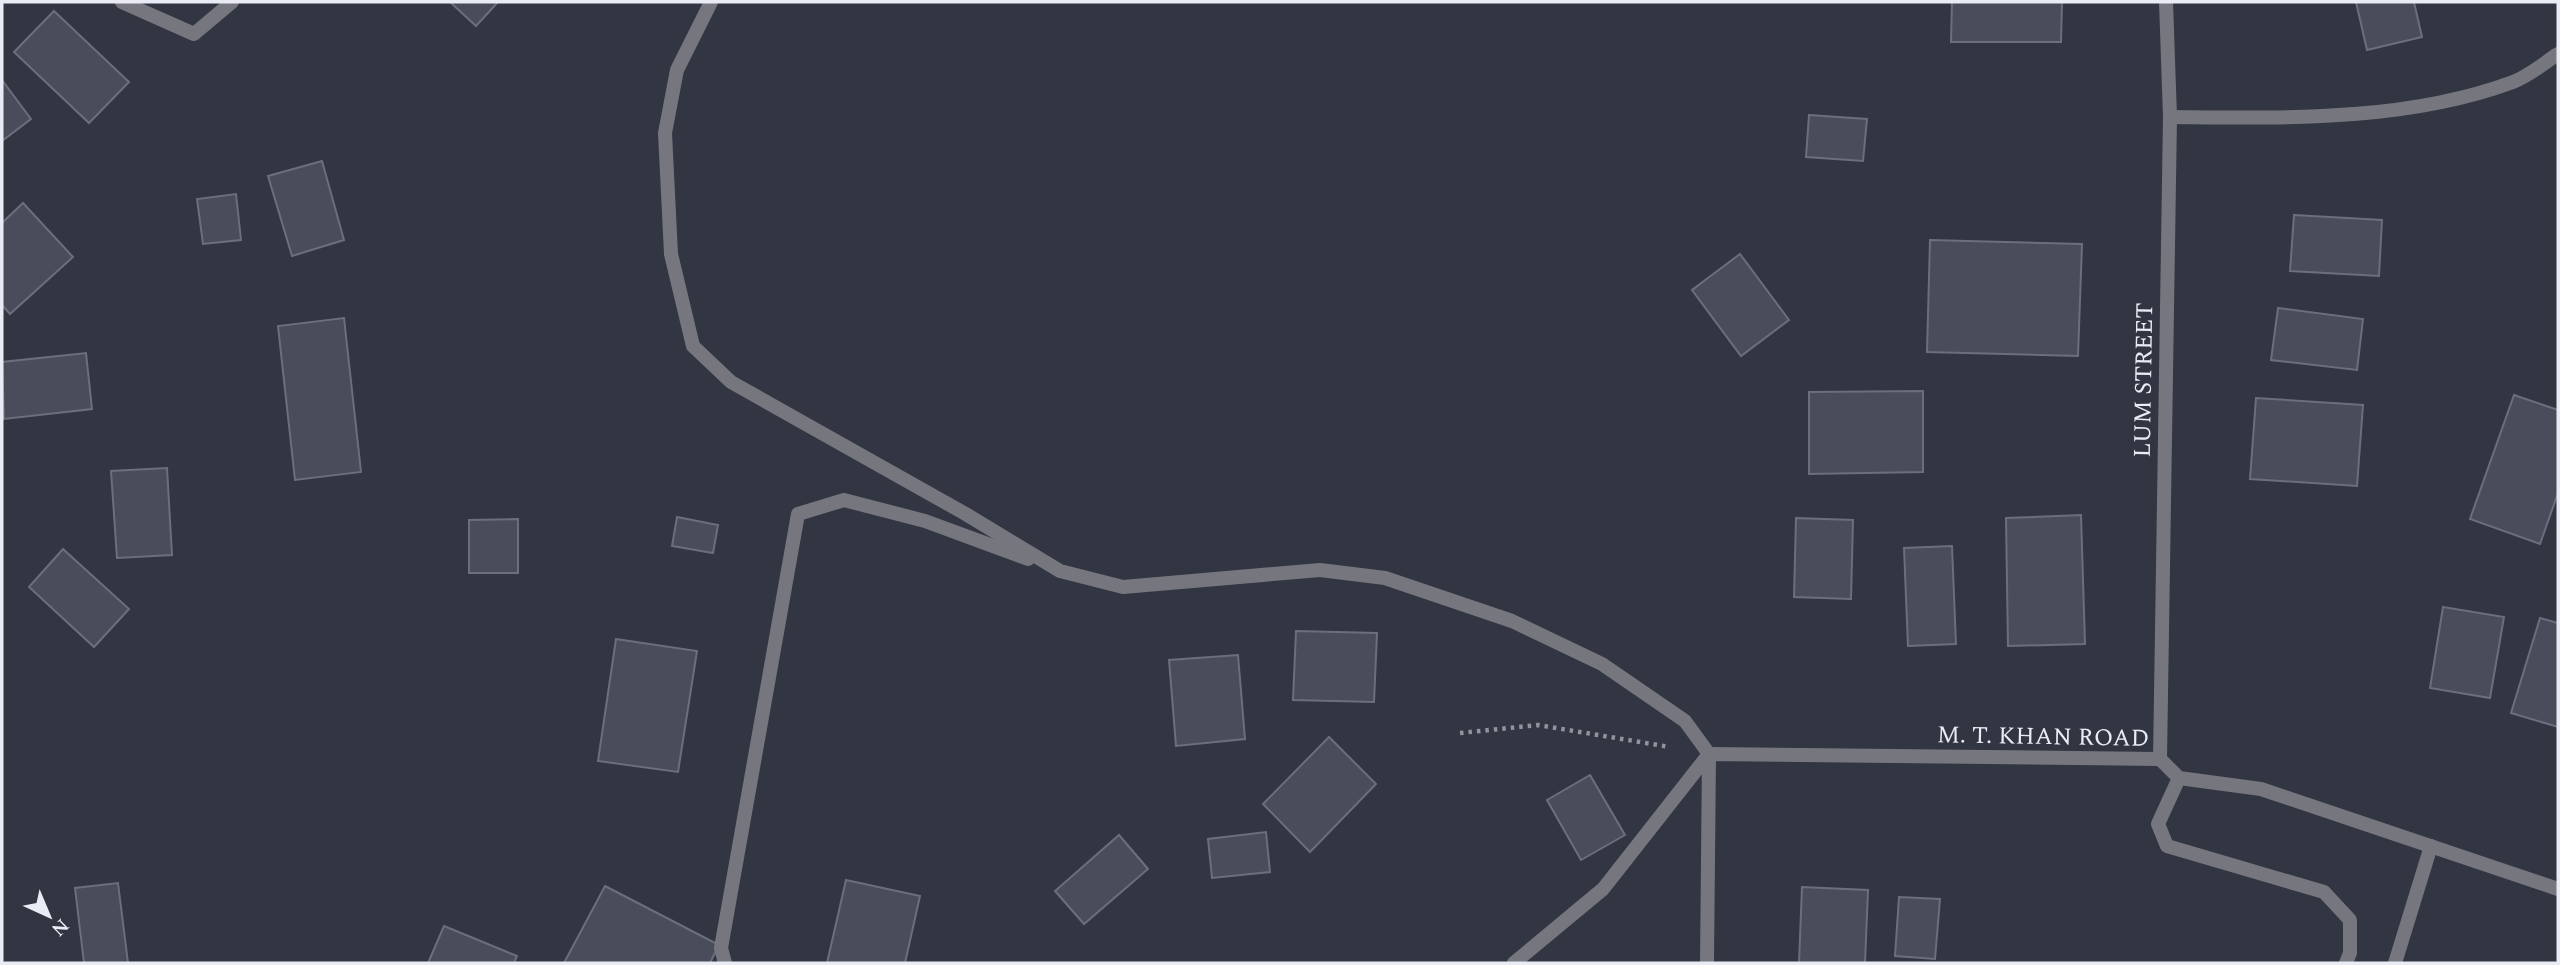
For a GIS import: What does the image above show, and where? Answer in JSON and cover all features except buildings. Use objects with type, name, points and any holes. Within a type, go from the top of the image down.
[{"type":"street","points":[[122,2],[194,34],[232,2]]},
{"type":"street","points":[[711,2],[677,70],[665,133],[671,254],[693,345],[731,382],[964,513],[1060,571]]},
{"type":"street","name":"LUM STREET","points":[[2160,759],[2170,117],[2166,2]]},
{"type":"street","points":[[2170,117],[2287,118],[2427,106],[2515,81],[2558,54]]},
{"type":"street","points":[[725,963],[721,948],[798,514],[844,500],[925,521],[1060,571],[1123,587],[1320,570],[1385,578],[1512,621],[1602,664],[1685,721],[1709,754],[1707,963]]},
{"type":"street","points":[[1514,963],[1603,890],[1709,754]]},
{"type":"street","name":"M. T. KHAN ROAD","points":[[1709,754],[2160,759],[2179,778]]},
{"type":"street","points":[[2346,963],[2350,953],[2350,920],[2323,892],[2167,846],[2158,824],[2179,778],[2261,789],[2558,889]]},
{"type":"street","points":[[2395,963],[2431,846]]},
{"type":"path","points":[[1460,733],[1538,725],[1709,754]]}]
